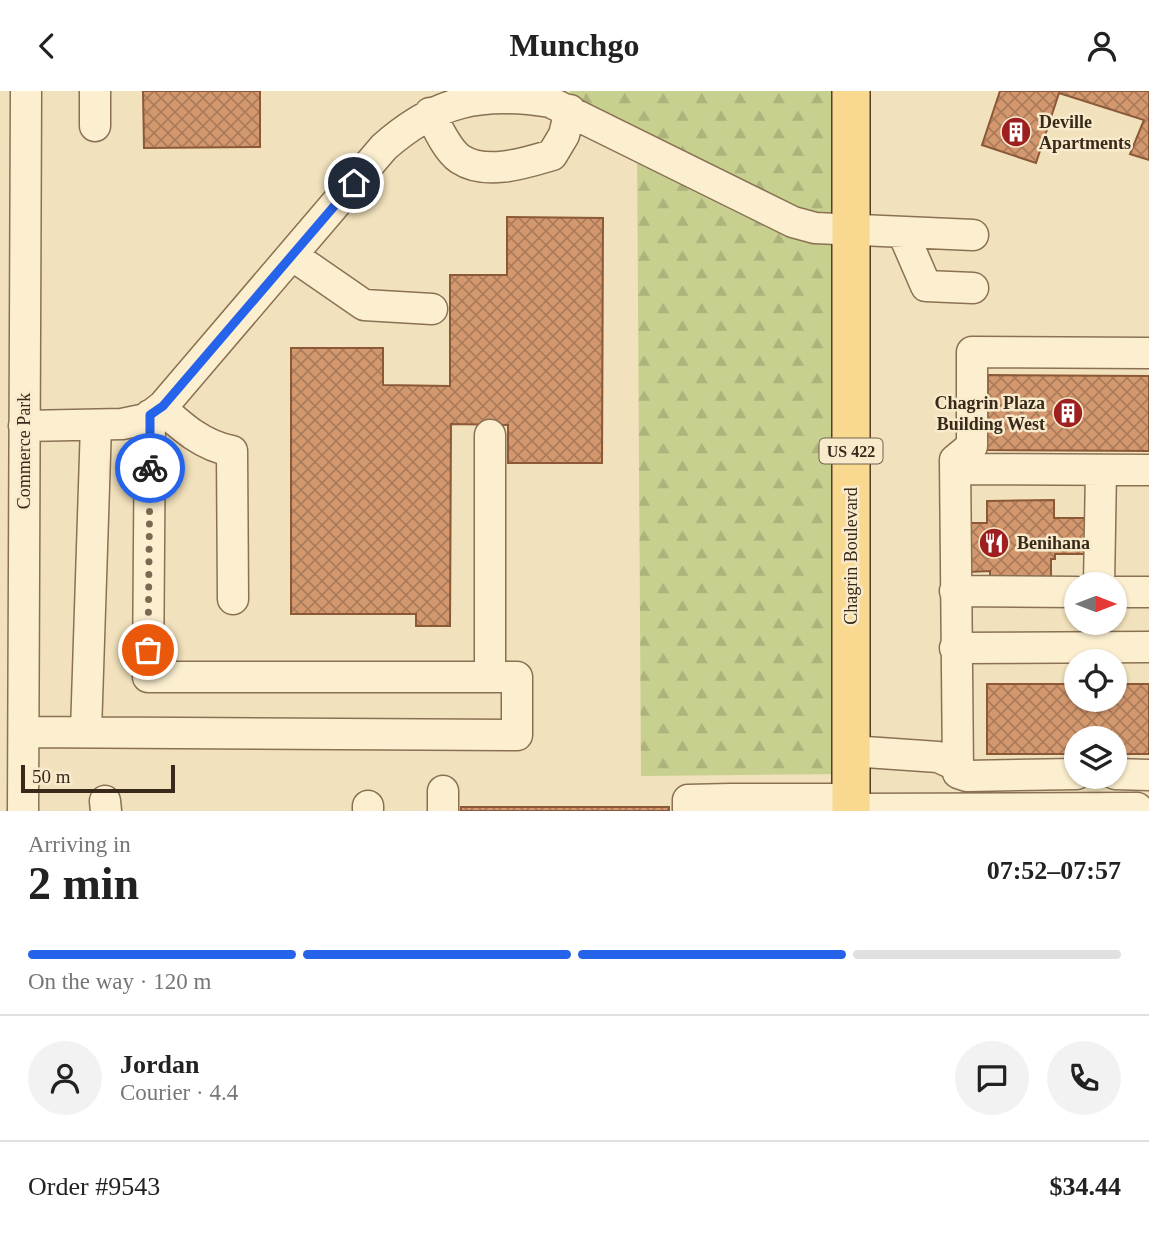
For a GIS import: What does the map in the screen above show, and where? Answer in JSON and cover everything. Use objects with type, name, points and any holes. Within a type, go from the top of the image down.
[{"type":"main road","name":"Chagrin Boulevard","points":[[851,91],[851,789]]},
{"type":"street","name":"Commerce Park","points":[[23,811],[24,732],[12,591],[24,426],[13,202],[13,139],[26,91]]},
{"type":"street","points":[[94,91],[95,126]]},
{"type":"street","points":[[24,426],[122,424],[155,412],[384,147],[415,120],[454,101],[492,94],[522,95],[570,110],[793,222],[815,228],[973,235]]},
{"type":"street","points":[[430,113],[459,158],[480,167],[520,165],[552,155],[564,135],[570,110]]},
{"type":"street","points":[[903,233],[926,286],[973,288]]},
{"type":"street","points":[[293,255],[364,305],[432,309]]},
{"type":"street","points":[[1064,774],[967,776],[958,773],[955,460],[972,446],[972,352],[1149,353]]},
{"type":"street","points":[[155,412],[203,441],[232,451],[233,599]]},
{"type":"street","points":[[24,732],[517,735],[517,677],[148,677],[155,412]]},
{"type":"street","points":[[86,733],[96,425]]},
{"type":"street","points":[[490,435],[490,677]]},
{"type":"street","points":[[955,469],[1149,470]]},
{"type":"street","points":[[1099,572],[1101,470]]},
{"type":"street","points":[[955,591],[1064,592]]},
{"type":"street","points":[[1127,592],[1149,592]]},
{"type":"street","points":[[955,648],[1149,647]]},
{"type":"street","points":[[851,789],[938,757],[958,765]]},
{"type":"street","points":[[688,811],[688,800],[731,805],[851,789],[1137,809],[1129,775]]},
{"type":"green space","points":[[570,91],[851,91],[851,774],[641,776],[637,144],[570,110]]},
{"type":"building","points":[[143,91],[260,91],[260,147],[144,148]]},
{"type":"building","name":"Deville Apartments","points":[[1000,91],[1149,91],[1149,160],[1130,154],[1144,120],[1059,93],[1036,163],[982,145]]},
{"type":"building","points":[[507,217],[603,218],[602,463],[508,463],[508,425],[451,424],[450,626],[416,626],[416,614],[291,614],[291,348],[383,348],[383,385],[450,386],[450,275],[507,275]]},
{"type":"building","name":"Chagrin Plaza Building West","points":[[988,375],[1149,376],[1149,451],[987,450]]},
{"type":"building","points":[[1054,500],[1054,518],[1090,518],[1090,554],[1055,554],[1055,559],[1051,559],[1051,577],[990,578],[990,571],[969,572],[969,523],[987,523],[987,501]]},
{"type":"building","points":[[987,684],[1064,684],[1064,712],[1127,712],[1127,684],[1149,684],[1149,754],[1127,754],[1127,726],[1064,726],[1064,754],[987,754]]},
{"type":"building","points":[[461,807],[669,807],[669,811],[461,811]]},
{"type":"way so far","points":[[148,650],[150,468]]},
{"type":"place","name":"Deville Apartments","points":[[1016,132]]},
{"type":"place","name":"Chagrin Plaza Building West","points":[[1068,413]]},
{"type":"place","name":"Benihana","points":[[994,543]]},
{"type":"route","points":[[150,468],[150,415],[163,406],[354,183]]}]
